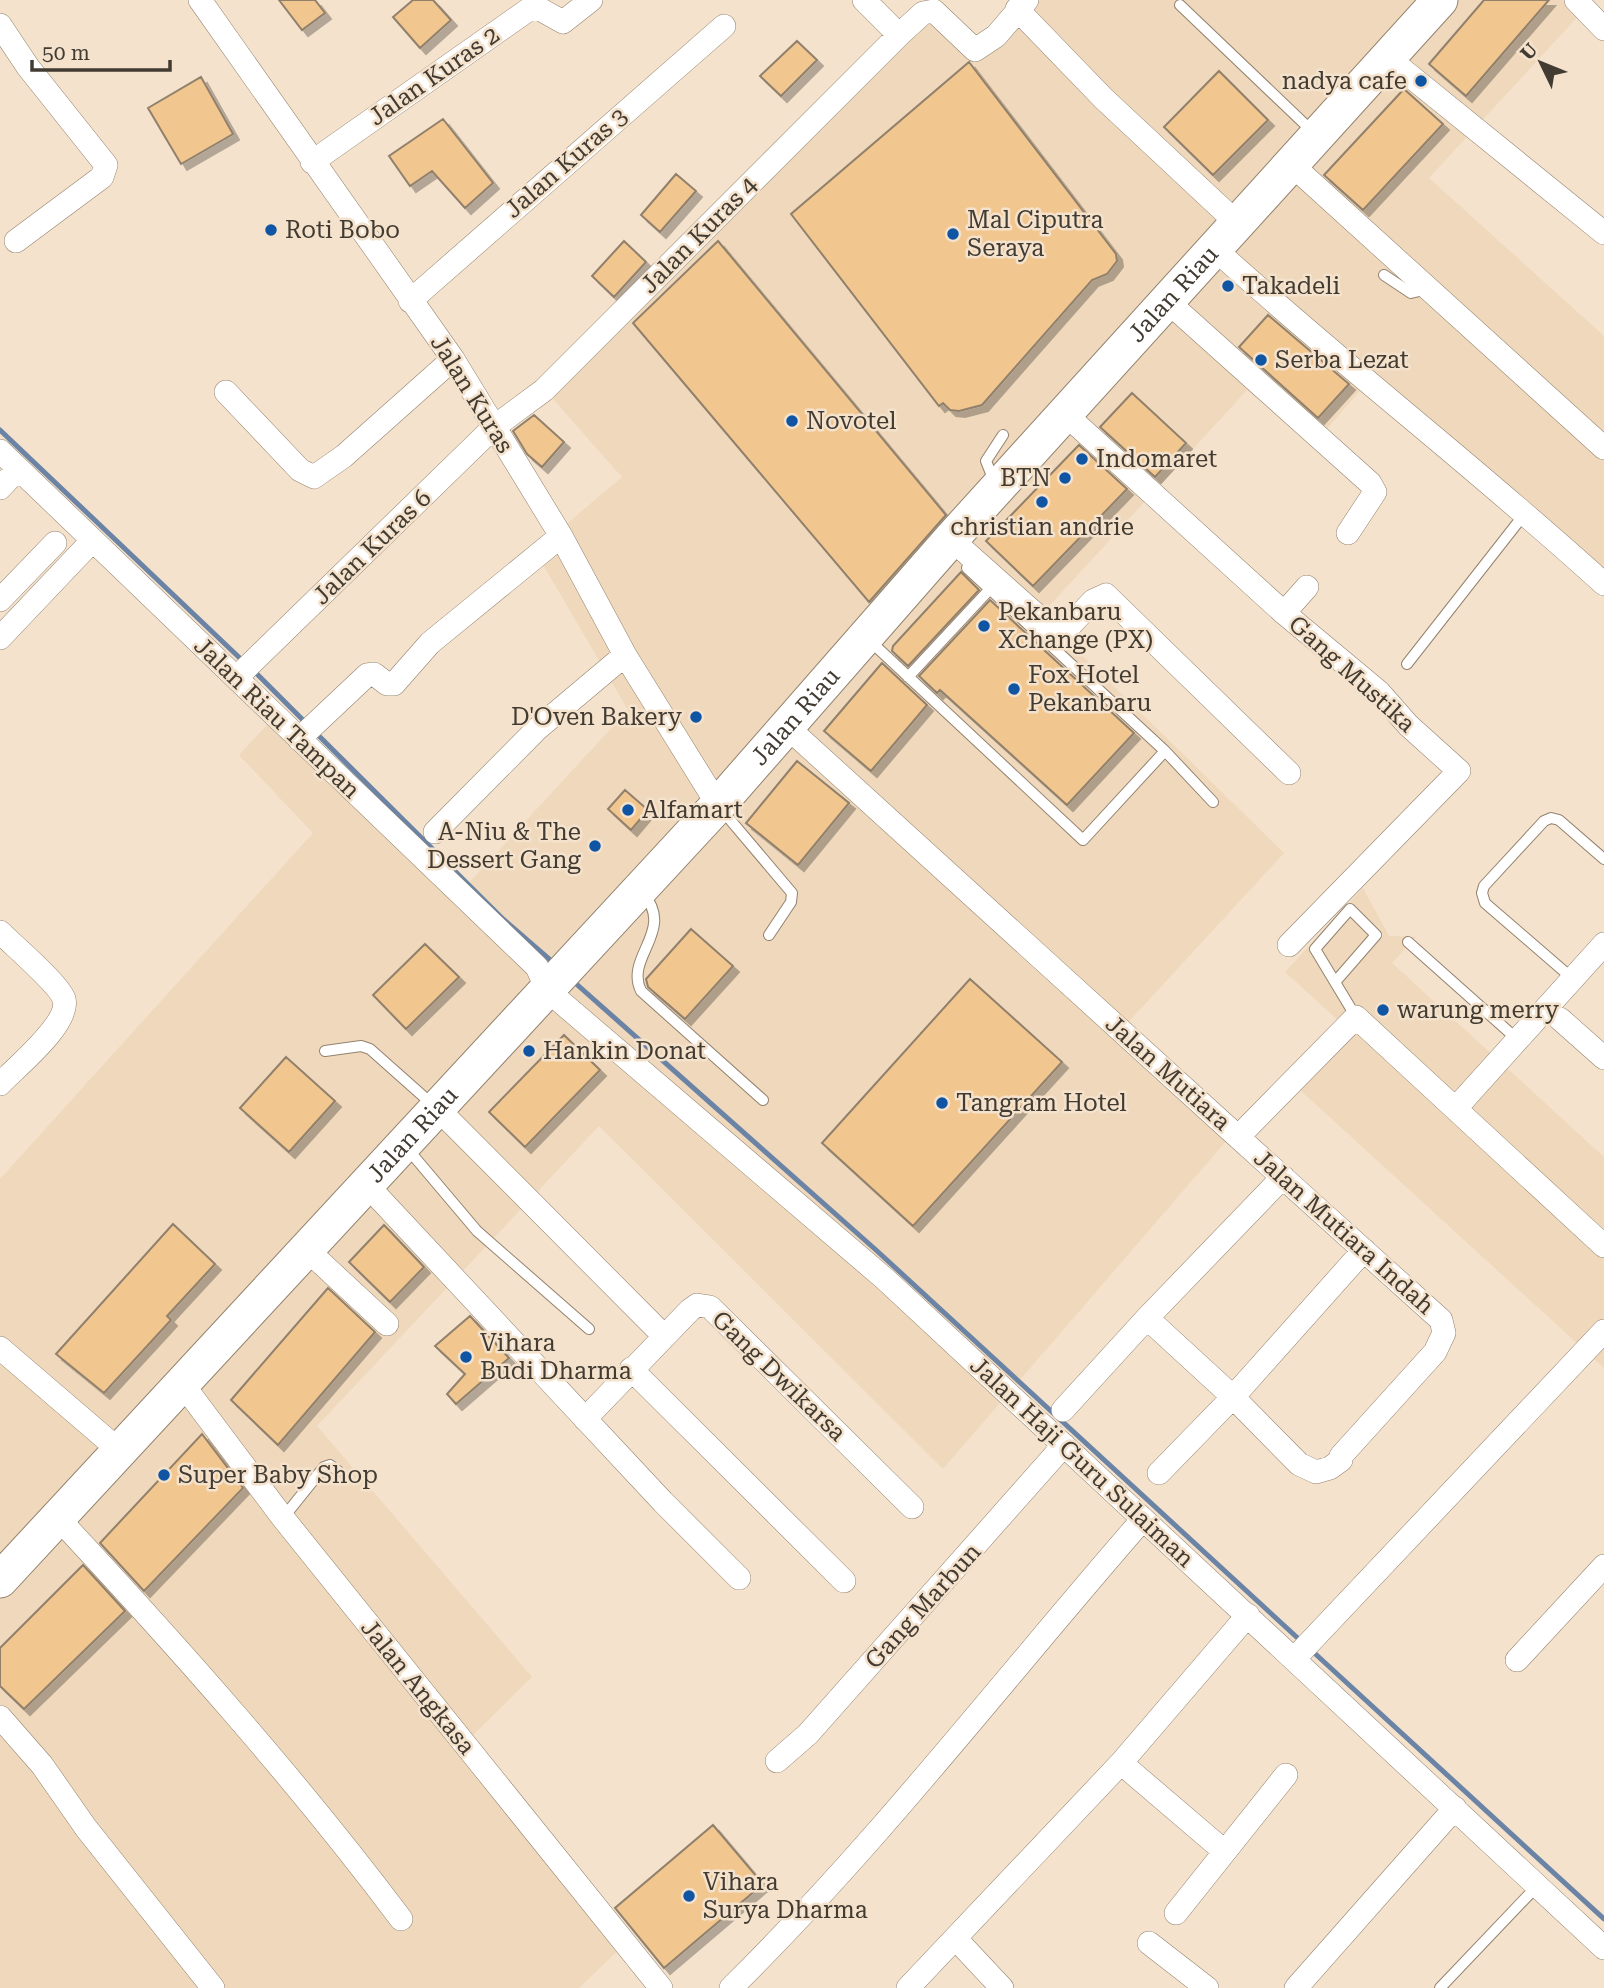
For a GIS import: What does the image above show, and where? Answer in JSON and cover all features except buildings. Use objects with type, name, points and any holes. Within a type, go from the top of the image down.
[{"type":"main road","name":"Jalan Riau","points":[[4,1568],[58,1518],[305,1248],[556,981],[718,804],[1064,413],[1239,225],[1440,0]]},
{"type":"street","name":"Jalan Kuras","points":[[200,0],[453,359],[561,537],[625,655],[718,804]]},
{"type":"street","name":"Jalan Kuras 2","points":[[312,162],[528,10],[538,8],[563,22],[591,0]]},
{"type":"street","points":[[864,0],[899,35]]},
{"type":"street","points":[[1576,0],[1604,29]]},
{"type":"street","points":[[1022,5],[1103,98],[1239,225]]},
{"type":"street","name":"Jalan Kuras 4","points":[[494,427],[544,390],[899,35],[930,10],[938,14],[971,49],[978,49],[996,36],[1022,5]]},
{"type":"street","points":[[0,25],[28,67],[106,165],[106,173],[102,177],[16,241]]},
{"type":"street","name":"Jalan Kuras 3","points":[[410,301],[724,26]]},
{"type":"street","points":[[1388,58],[1604,233]]},
{"type":"street","points":[[1292,165],[1431,288],[1604,448]]},
{"type":"street","points":[[1216,250],[1347,366],[1526,512],[1604,584]]},
{"type":"street","points":[[1167,301],[1370,483],[1375,492],[1372,501],[1348,533]]},
{"type":"street","points":[[226,392],[300,470],[314,477],[336,462],[453,359]]},
{"type":"street","name":"Gang Mustika","points":[[1064,413],[1284,613],[1379,692],[1460,774],[1289,945]]},
{"type":"street","name":"Jalan Kuras 6","points":[[243,672],[494,427]]},
{"type":"street","name":"Jalan Riau Tampan","points":[[0,451],[92,541],[243,672],[306,732],[537,967],[556,981]]},
{"type":"street","points":[[0,488],[18,468]]},
{"type":"street","points":[[306,732],[370,674],[387,684],[394,684],[430,643],[561,537]]},
{"type":"street","points":[[0,638],[92,541]]},
{"type":"street","points":[[0,600],[55,543]]},
{"type":"street","points":[[948,543],[1060,636],[1093,601],[1106,595],[1289,773]]},
{"type":"street","points":[[1284,613],[1307,587]]},
{"type":"street","points":[[435,832],[537,729],[625,655]]},
{"type":"street","name":"Jalan Mutiara","points":[[786,726],[1238,1137],[1356,1017]]},
{"type":"street","points":[[0,932],[60,991],[65,1007],[59,1023],[0,1084]]},
{"type":"street","points":[[1456,1108],[1604,944]]},
{"type":"street","name":"Jalan Haji Guru Sulaiman","points":[[556,981],[885,1279],[1601,1941]]},
{"type":"street","points":[[1356,1017],[1604,1246]]},
{"type":"street","points":[[1560,1019],[1604,1058]]},
{"type":"street","points":[[438,1109],[664,1336]]},
{"type":"street","name":"Jalan Mutiara Indah","points":[[1233,1397],[1299,1464],[1316,1472],[1330,1468],[1341,1460],[1341,1456],[1435,1352],[1444,1334],[1441,1320],[1238,1137]]},
{"type":"street","points":[[1063,1410],[1283,1177]]},
{"type":"street","points":[[366,1184],[585,1419],[739,1578]]},
{"type":"street","points":[[305,1248],[387,1324]]},
{"type":"street","points":[[1159,1473],[1233,1397],[1364,1251]]},
{"type":"street","name":"Gang Dwikarsa","points":[[585,1419],[631,1368],[697,1305],[715,1310],[912,1507]]},
{"type":"street","points":[[1147,1318],[1233,1397]]},
{"type":"street","points":[[1294,1658],[1604,1331]]},
{"type":"street","points":[[0,1348],[120,1451]]},
{"type":"street","points":[[631,1368],[844,1581]]},
{"type":"street","name":"Jalan Angkasa","points":[[181,1382],[283,1518],[661,1988]]},
{"type":"street","name":"Gang Marbun","points":[[777,1761],[808,1734],[1064,1446]]},
{"type":"street","points":[[58,1518],[171,1638],[326,1819],[401,1919]]},
{"type":"street","points":[[731,1988],[821,1896],[895,1812],[1143,1519]]},
{"type":"street","points":[[1517,1660],[1604,1566]]},
{"type":"street","points":[[908,1988],[1121,1763],[1248,1615]]},
{"type":"street","points":[[0,1717],[42,1765],[86,1828],[213,1988]]},
{"type":"street","points":[[1121,1763],[1224,1851]]},
{"type":"street","points":[[1176,1913],[1286,1775]]},
{"type":"street","points":[[1296,1988],[1455,1808]]},
{"type":"street","points":[[956,1939],[1002,1988]]},
{"type":"street","points":[[1149,1943],[1207,1988]]},
{"type":"lane","points":[[1180,5],[1318,136]]},
{"type":"lane","points":[[1384,275],[1411,293],[1431,288]]},
{"type":"lane","points":[[997,488],[986,461],[1003,435]]},
{"type":"lane","points":[[1407,664],[1526,512]]},
{"type":"lane","points":[[948,543],[990,589],[1165,751],[1213,802]]},
{"type":"lane","points":[[908,677],[990,589]]},
{"type":"lane","points":[[864,636],[1083,840],[1165,751]]},
{"type":"lane","points":[[718,804],[790,888],[791,902],[769,935]]},
{"type":"lane","points":[[1573,979],[1485,902],[1482,893],[1484,886],[1535,830],[1551,818],[1559,820],[1604,859]]},
{"type":"lane","points":[[639,889],[652,903],[655,914],[655,926],[638,971],[641,991],[762,1100]]},
{"type":"lane","points":[[1336,981],[1376,935],[1350,909],[1315,949],[1356,1017]]},
{"type":"lane","points":[[1408,942],[1518,1040]]},
{"type":"lane","points":[[325,1051],[362,1046],[370,1048],[438,1109]]},
{"type":"lane","points":[[404,1145],[477,1231],[589,1329]]},
{"type":"lane","points":[[283,1518],[324,1466],[330,1465],[338,1471]]},
{"type":"lane","points":[[1440,1988],[1538,1885]]},
{"type":"shaded area","points":[[1034,0],[1593,0],[1429,178],[1604,336],[1604,592],[1364,386],[1312,446],[1247,390],[1041,615],[1284,853],[1123,1028],[1234,1132],[943,1469],[599,1126],[317,1426],[532,1677],[473,1735],[633,1936],[579,1988],[0,1988],[0,1179],[313,833],[239,755],[283,708],[466,886],[628,710],[535,551],[622,477],[545,390],[938,8],[976,51]]},
{"type":"shaded area","points":[[1363,888],[1389,936],[1416,937],[1392,963],[1604,1157],[1604,1368],[1287,1078],[1339,1021],[1285,972]]},
{"type":"waterway","points":[[0,430],[245,663]]},
{"type":"waterway","points":[[252,669],[307,724]]},
{"type":"waterway","points":[[314,731],[503,919],[556,965]]},
{"type":"waterway","points":[[573,981],[876,1250],[1302,1642]]},
{"type":"waterway","points":[[1310,1649],[1604,1919]]},
{"type":"place","name":"nadya cafe","points":[[1421,81]]},
{"type":"place","name":"Roti Bobo","points":[[271,230]]},
{"type":"place","name":"Mal Ciputra Seraya","points":[[953,234]]},
{"type":"place","name":"Takadeli","points":[[1228,286]]},
{"type":"place","name":"Serba Lezat","points":[[1261,360]]},
{"type":"place","name":"Novotel","points":[[792,421]]},
{"type":"place","name":"Indomaret","points":[[1082,459]]},
{"type":"place","name":"BTN","points":[[1065,478]]},
{"type":"place","name":"christian andrie","points":[[1042,502]]},
{"type":"place","name":"Pekanbaru Xchange (PX)","points":[[984,626]]},
{"type":"place","name":"Fox Hotel Pekanbaru","points":[[1014,689]]},
{"type":"place","name":"D'Oven Bakery","points":[[696,717]]},
{"type":"place","name":"Alfamart","points":[[628,810]]},
{"type":"place","name":"A-Niu & The Dessert Gang","points":[[595,846]]},
{"type":"place","name":"warung merry","points":[[1383,1010]]},
{"type":"place","name":"Hankin Donat","points":[[529,1051]]},
{"type":"place","name":"Tangram Hotel","points":[[942,1103]]},
{"type":"place","name":"Vihara Budi Dharma","points":[[466,1357]]},
{"type":"place","name":"Super Baby Shop","points":[[164,1475]]},
{"type":"place","name":"Vihara Surya Dharma","points":[[689,1896]]}]
